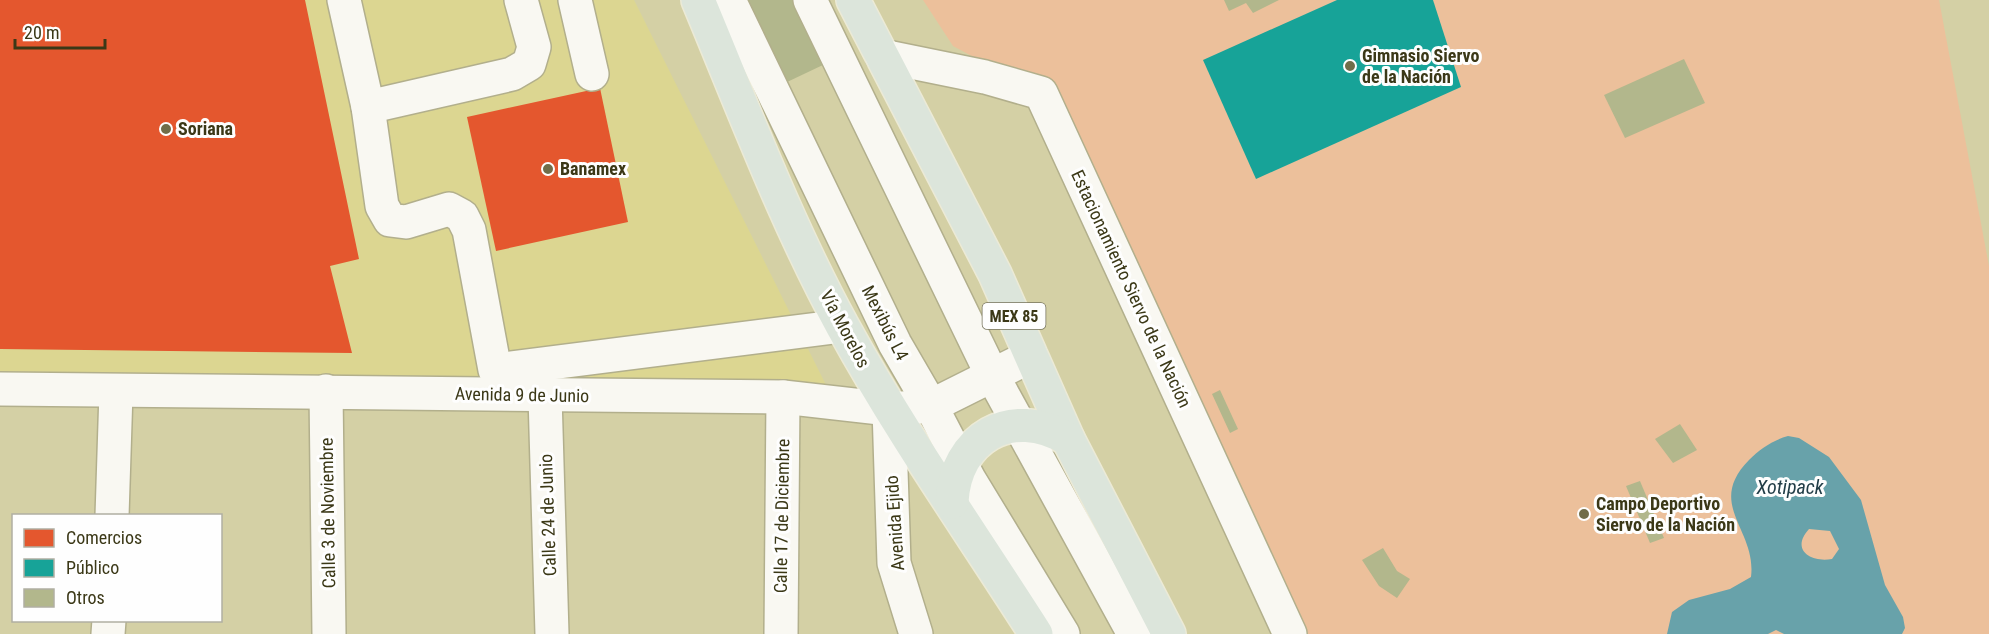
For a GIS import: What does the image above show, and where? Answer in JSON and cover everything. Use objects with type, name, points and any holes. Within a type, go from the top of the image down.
[{"type":"main road","name":"Vía Morelos","points":[[698,0],[797,235],[842,326],[889,409],[952,502],[1036,634]]},
{"type":"main road","name":"MEX 85","points":[[853,0],[996,274],[1068,439],[1169,634]]},
{"type":"main road","points":[[952,502],[953,485],[961,463],[979,441],[993,431],[1019,425],[1040,426],[1068,439]]},
{"type":"street","points":[[344,0],[368,107],[382,206],[390,220],[406,222],[449,209],[462,216],[469,230],[495,370],[842,326]]},
{"type":"street","points":[[368,107],[512,74],[529,64],[534,47],[521,0]]},
{"type":"street","points":[[575,0],[592,74]]},
{"type":"street","name":"Mexibús L4","points":[[729,0],[895,344],[961,463],[1063,634]]},
{"type":"street","points":[[810,0],[992,375],[1134,634]]},
{"type":"street","name":"Estacionamiento Siervo de la Nación","points":[[882,56],[985,77],[1041,93],[1290,634]]},
{"type":"street","name":"Avenida 9 de Junio","points":[[0,390],[326,391],[545,396],[783,397],[889,409],[931,406],[1031,356]]},
{"type":"street","name":"Calle 3 de Noviembre","points":[[326,391],[329,634]]},
{"type":"street","points":[[112,514],[116,392]]},
{"type":"street","name":"Calle 24 de Junio","points":[[545,396],[552,634]]},
{"type":"street","name":"Calle 17 de Diciembre","points":[[781,634],[783,397]]},
{"type":"street","name":"Avenida Ejido","points":[[889,409],[894,563],[916,634]]},
{"type":"shaded area","points":[[0,0],[634,0],[831,395],[0,383]]},
{"type":"shaded area","points":[[923,0],[1939,0],[1989,266],[1989,634],[1290,634],[1041,93],[953,46]]},
{"type":"water","name":"Xotipack","points":[[1788,436],[1799,438],[1829,457],[1861,500],[1885,585],[1903,617],[1905,628],[1902,634],[1784,634],[1776,630],[1768,634],[1667,634],[1672,612],[1689,600],[1730,589],[1751,577],[1751,560],[1732,504],[1732,491],[1737,476],[1749,460],[1767,445]],"holes":[[[1809,529],[1830,531],[1839,549],[1832,559],[1817,559],[1805,553],[1802,543]]]},
{"type":"building: Comercios","name":"Soriana","points":[[0,0],[305,0],[359,259],[330,266],[352,353],[0,349]]},
{"type":"building: Comercios","name":"Banamex","points":[[600,88],[628,222],[496,251],[467,117]]},
{"type":"building: Público","points":[[1337,0],[1433,0],[1461,87],[1256,179],[1203,60]]},
{"type":"building: Otros","points":[[744,0],[794,0],[825,64],[785,83]]},
{"type":"building: Otros","points":[[1224,0],[1279,0],[1253,13],[1246,3],[1229,11]]},
{"type":"building: Otros","points":[[1684,59],[1705,103],[1625,138],[1604,95]]},
{"type":"building: Otros","points":[[1220,390],[1238,429],[1230,433],[1212,394]]},
{"type":"building: Otros","points":[[1680,424],[1697,450],[1673,463],[1655,439]]},
{"type":"building: Otros","points":[[1640,481],[1664,538],[1650,543],[1626,486]]},
{"type":"building: Otros","points":[[1383,548],[1397,571],[1410,579],[1397,598],[1379,586],[1362,560]]},
{"type":"place","name":"Gimnasio Siervo de la Nación","points":[[1350,66]]},
{"type":"place","name":"Soriana","points":[[166,129]]},
{"type":"place","name":"Banamex","points":[[548,169]]},
{"type":"place","name":"Campo Deportivo Siervo de la Nación","points":[[1584,514]]}]
